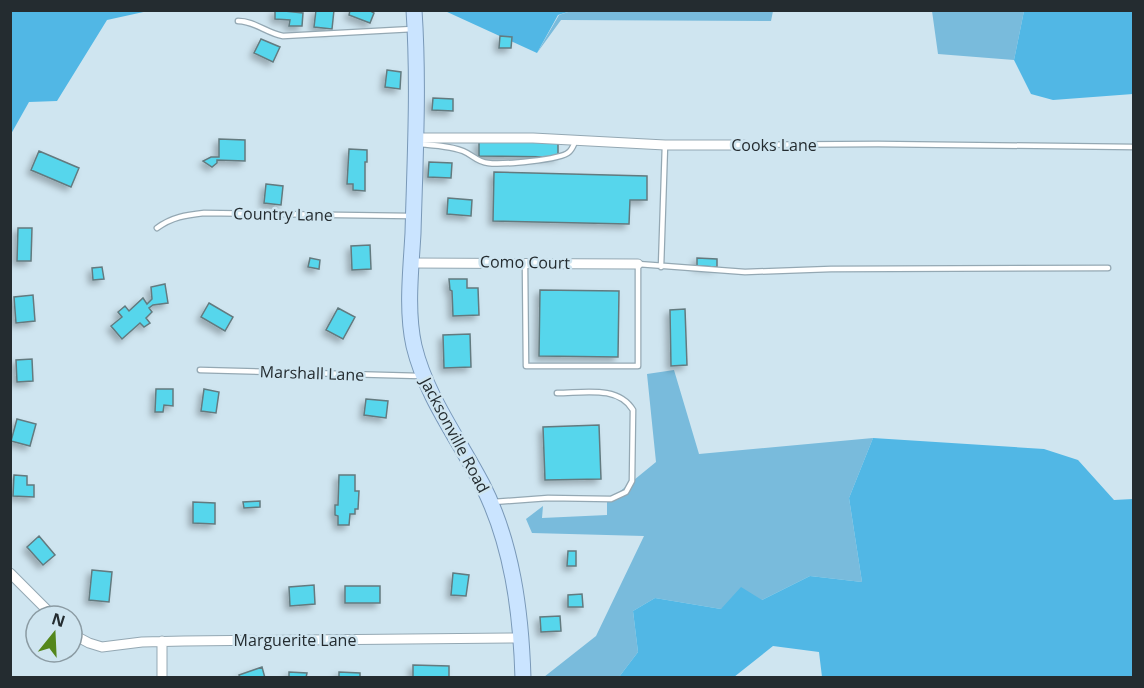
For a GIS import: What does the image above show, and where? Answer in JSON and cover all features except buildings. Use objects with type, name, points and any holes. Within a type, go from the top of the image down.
[{"type":"main road","name":"Jacksonville Road","points":[[414,10],[418,74],[411,326],[423,376],[491,502],[506,549],[516,590],[523,678]]},
{"type":"street","name":"Cooks Lane","points":[[416,141],[577,140],[665,145],[744,145]]},
{"type":"street","name":"Como Court","points":[[412,263],[638,264]]},
{"type":"street","points":[[10,573],[41,604]]},
{"type":"street","name":"Marguerite Lane","points":[[84,640],[102,647],[162,641],[521,638]]},
{"type":"street","points":[[162,641],[162,678]]},
{"type":"lane","points":[[238,21],[250,21],[271,34],[283,36],[415,29]]},
{"type":"lane","points":[[416,141],[445,146],[470,154],[475,160],[489,164],[561,156],[569,153],[577,140]]},
{"type":"lane","points":[[661,267],[665,145]]},
{"type":"lane","name":"Cooks Lane","points":[[744,145],[1134,147]]},
{"type":"lane","name":"Country Lane","points":[[157,228],[168,220],[182,215],[204,213],[413,216]]},
{"type":"lane","points":[[525,262],[526,366],[638,366],[638,264],[745,272],[842,269],[1108,268]]},
{"type":"lane","name":"Marshall Lane","points":[[201,370],[423,376]]},
{"type":"lane","points":[[491,502],[548,498],[611,499],[626,492],[632,481],[633,422],[633,410],[627,400],[612,393],[557,393]]},
{"type":"shaded area","points":[[11,10],[148,11],[107,20],[57,101],[29,102],[11,134]]},
{"type":"shaded area","points":[[445,11],[571,11],[558,15],[537,53]]},
{"type":"shaded area","points":[[571,11],[773,11],[771,21],[561,20],[537,53],[559,15]]},
{"type":"shaded area","points":[[932,11],[1024,11],[1014,60],[938,54]]},
{"type":"shaded area","points":[[1024,11],[1133,11],[1133,94],[1053,100],[1031,94],[1014,60]]},
{"type":"shaded area","points":[[674,370],[699,454],[873,438],[849,498],[862,582],[810,576],[762,600],[721,609],[655,598],[633,611],[638,652],[619,677],[544,677],[596,636],[644,536],[532,533],[526,519],[543,506],[542,518],[607,515],[607,502],[656,462],[647,374]]},
{"type":"shaded area","points":[[873,438],[1044,449],[1078,460],[1114,500],[1133,499],[1133,677],[822,677],[819,652],[773,646],[734,677],[619,677],[638,652],[633,611],[655,598],[721,609],[741,587],[762,600],[810,576],[862,582],[849,498]]}]
